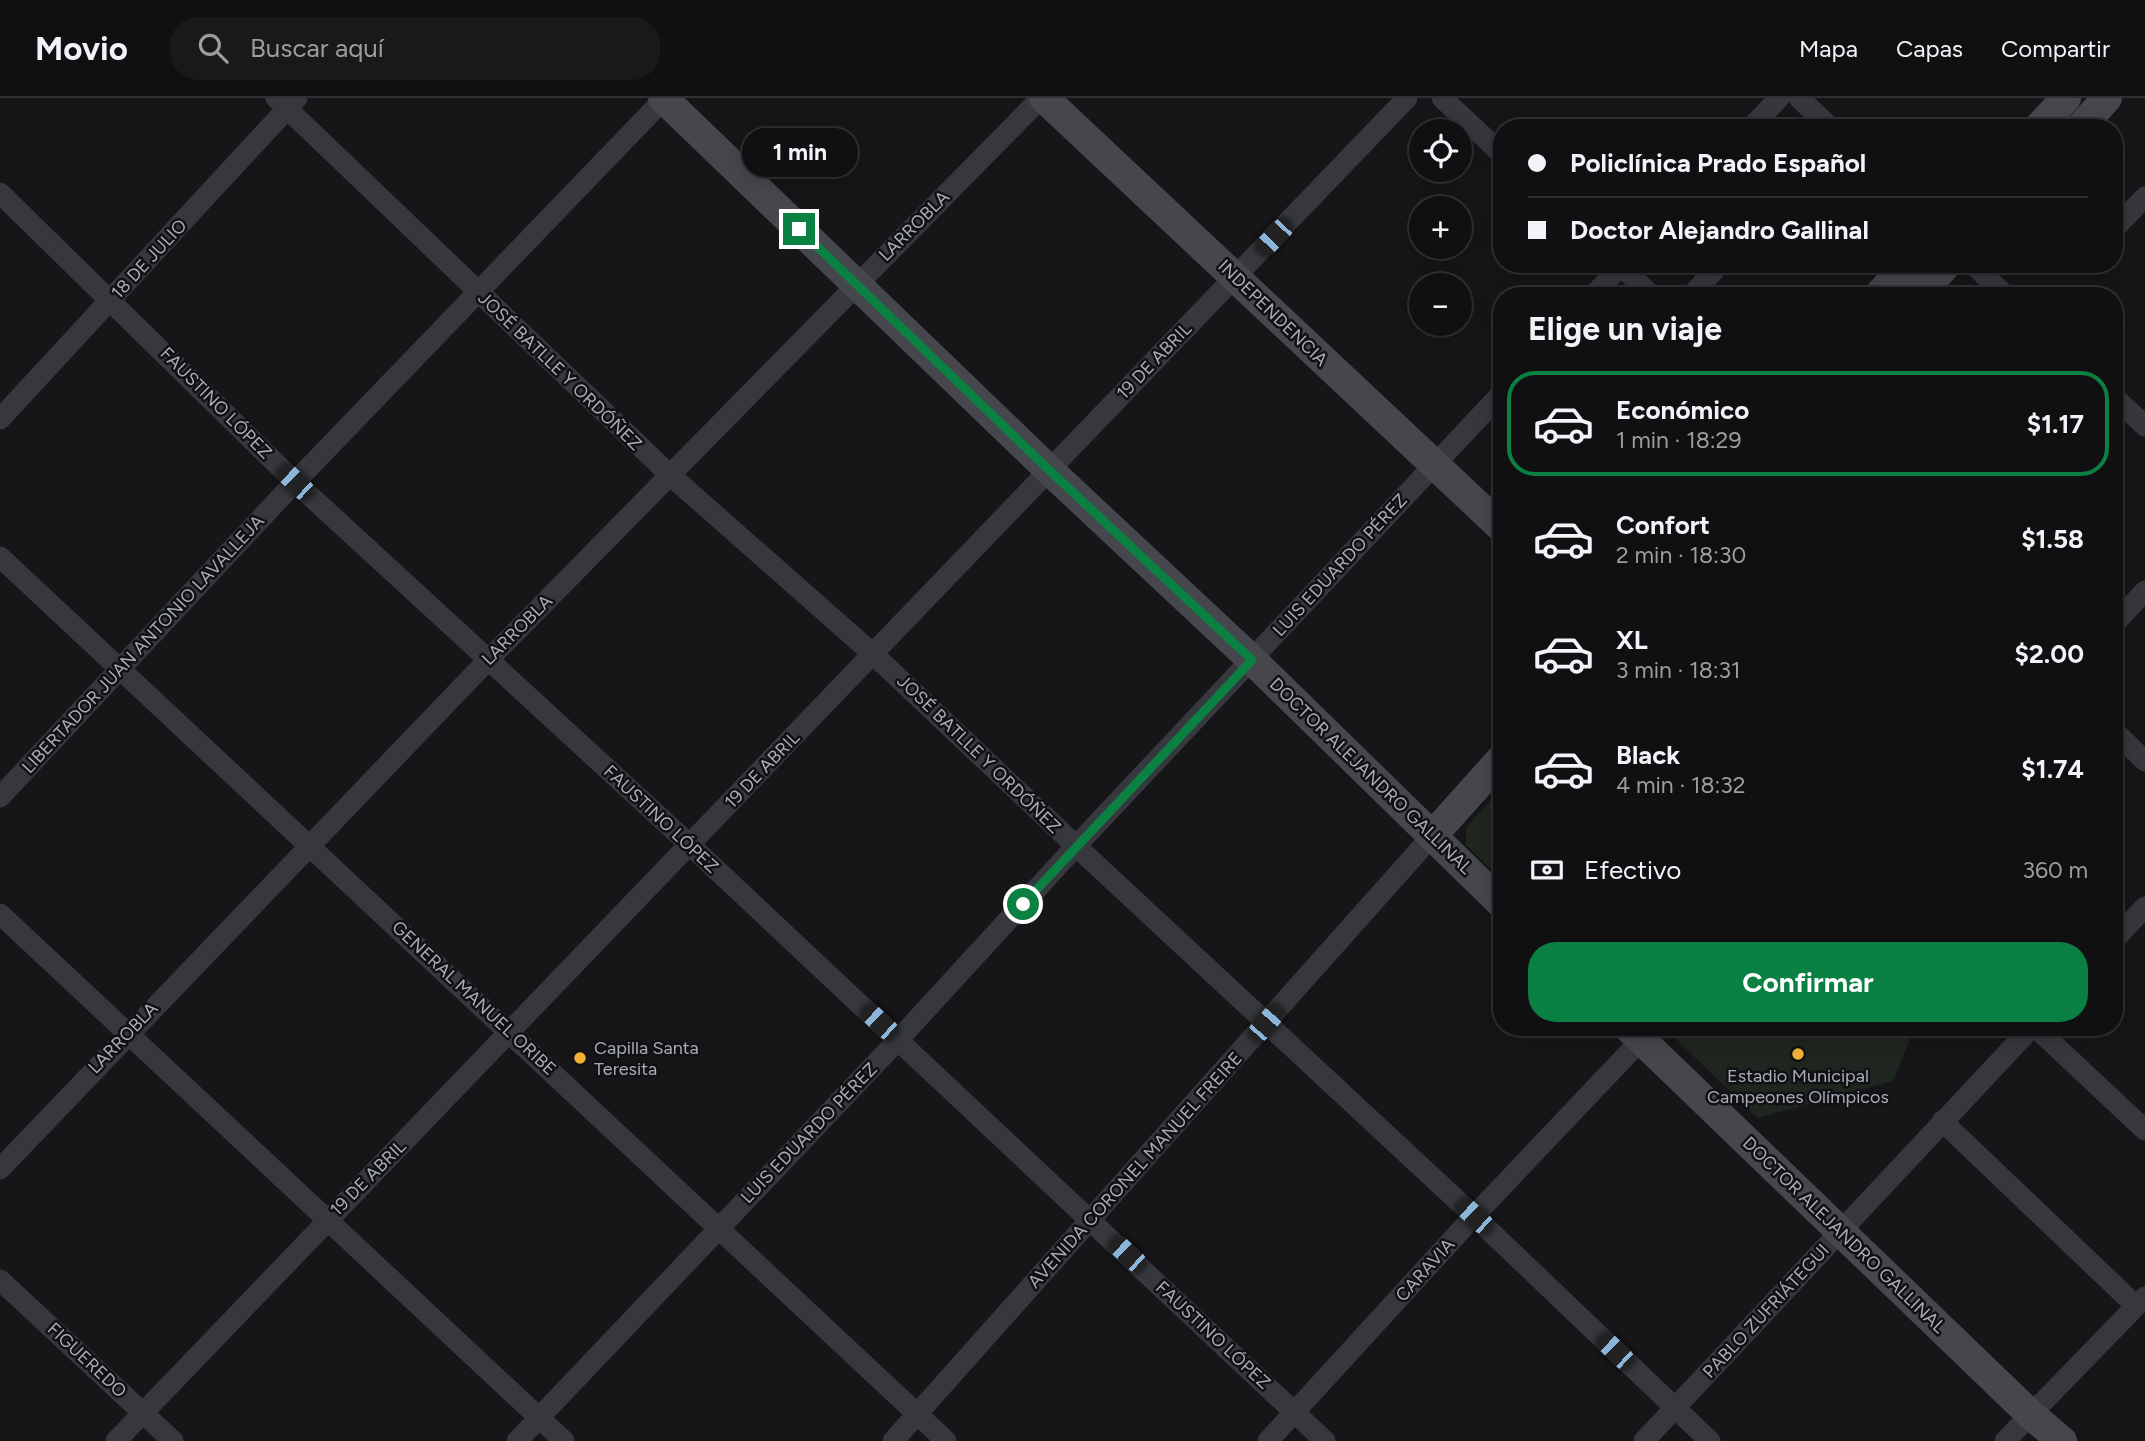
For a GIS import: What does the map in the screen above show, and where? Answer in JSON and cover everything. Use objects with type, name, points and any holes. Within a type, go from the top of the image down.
[{"type":"street","name":"DOCTOR ALEJANDRO GALLINAL","points":[[664,98],[1049,470],[1252,660],[1493,895]]},
{"type":"street","name":"LIBERTADOR JUAN ANTONIO LAVALLEJA","points":[[0,797],[295,482],[664,98]]},
{"type":"street","name":"INDEPENDENCIA","points":[[1042,98],[1236,276],[1433,466],[1493,520]]},
{"type":"street","name":"LARROBLA","points":[[0,1169],[488,660],[1042,98]]},
{"type":"street","name":"19 DE ABRIL","points":[[116,1441],[1407,98]]},
{"type":"street","points":[[1442,98],[1493,146]]},
{"type":"street","points":[[1759,119],[1779,98]]},
{"type":"street","points":[[1799,98],[1821,119]]},
{"type":"street","points":[[2046,119],[2066,98]]},
{"type":"street","points":[[2088,119],[2107,98]]},
{"type":"street","name":"JOSÉ BATLLE Y ORDÓÑEZ","points":[[287,102],[477,292],[670,475],[873,654],[1474,1216],[1710,1441]]},
{"type":"street","name":"18 DE JULIO","points":[[0,419],[111,300],[287,102]]},
{"type":"street","name":"FAUSTINO LÓPEZ","points":[[0,193],[295,482],[690,845],[1325,1441]]},
{"type":"street","points":[[2123,220],[2145,197]]},
{"type":"street","points":[[1601,287],[1614,273]]},
{"type":"street","points":[[1629,273],[1643,287]]},
{"type":"street","points":[[1699,287],[1712,273]]},
{"type":"street","points":[[1886,287],[1899,273]]},
{"type":"street","points":[[1926,287],[1939,273]]},
{"type":"street","points":[[1982,273],[1997,287]]},
{"type":"street","name":"LUIS EDUARDO PÉREZ","points":[[517,1441],[898,1040],[1076,846],[1493,403]]},
{"type":"street","points":[[2123,405],[2145,426]]},
{"type":"street","name":"GENERAL MANUEL ORIBE","points":[[0,557],[946,1441]]},
{"type":"street","points":[[2123,616],[2142,599]]},
{"type":"street","points":[[2123,740],[2145,761]]},
{"type":"street","points":[[1432,836],[1493,768]]},
{"type":"street","name":"AVENIDA CORONEL MANUEL FREIRE","points":[[893,1441],[1432,836]]},
{"type":"street","points":[[2123,930],[2145,907]]},
{"type":"street","points":[[0,914],[564,1441]]},
{"type":"street","name":"CARAVIA","points":[[1268,1441],[1474,1216],[1632,1036]]},
{"type":"street","name":"DOCTOR ALEJANDRO GALLINAL","points":[[1638,1036],[2030,1414],[2062,1441]]},
{"type":"street","name":"PABLO ZUFRIÁTEGUI","points":[[1644,1441],[1942,1121],[2025,1036]]},
{"type":"street","points":[[2044,1036],[2145,1130]]},
{"type":"street","points":[[1942,1121],[2141,1302],[2005,1441]]},
{"type":"street","name":"FIGUEREDO","points":[[0,1280],[173,1441]]},
{"type":"shaded area","points":[[1493,797],[1493,871],[1466,845],[1466,828]]},
{"type":"shaded area","name":"Estadio Municipal Campeones Olímpicos","points":[[1672,1036],[1911,1036],[1893,1081],[1758,1118]]},
{"type":"place","name":"Estadio Municipal Campeones Olímpicos","points":[[1798,1054]]},
{"type":"place","name":"Capilla Santa Teresita","points":[[580,1058]]},
{"type":"route","points":[[799,229],[1049,470],[1252,660],[1023,904]]}]
